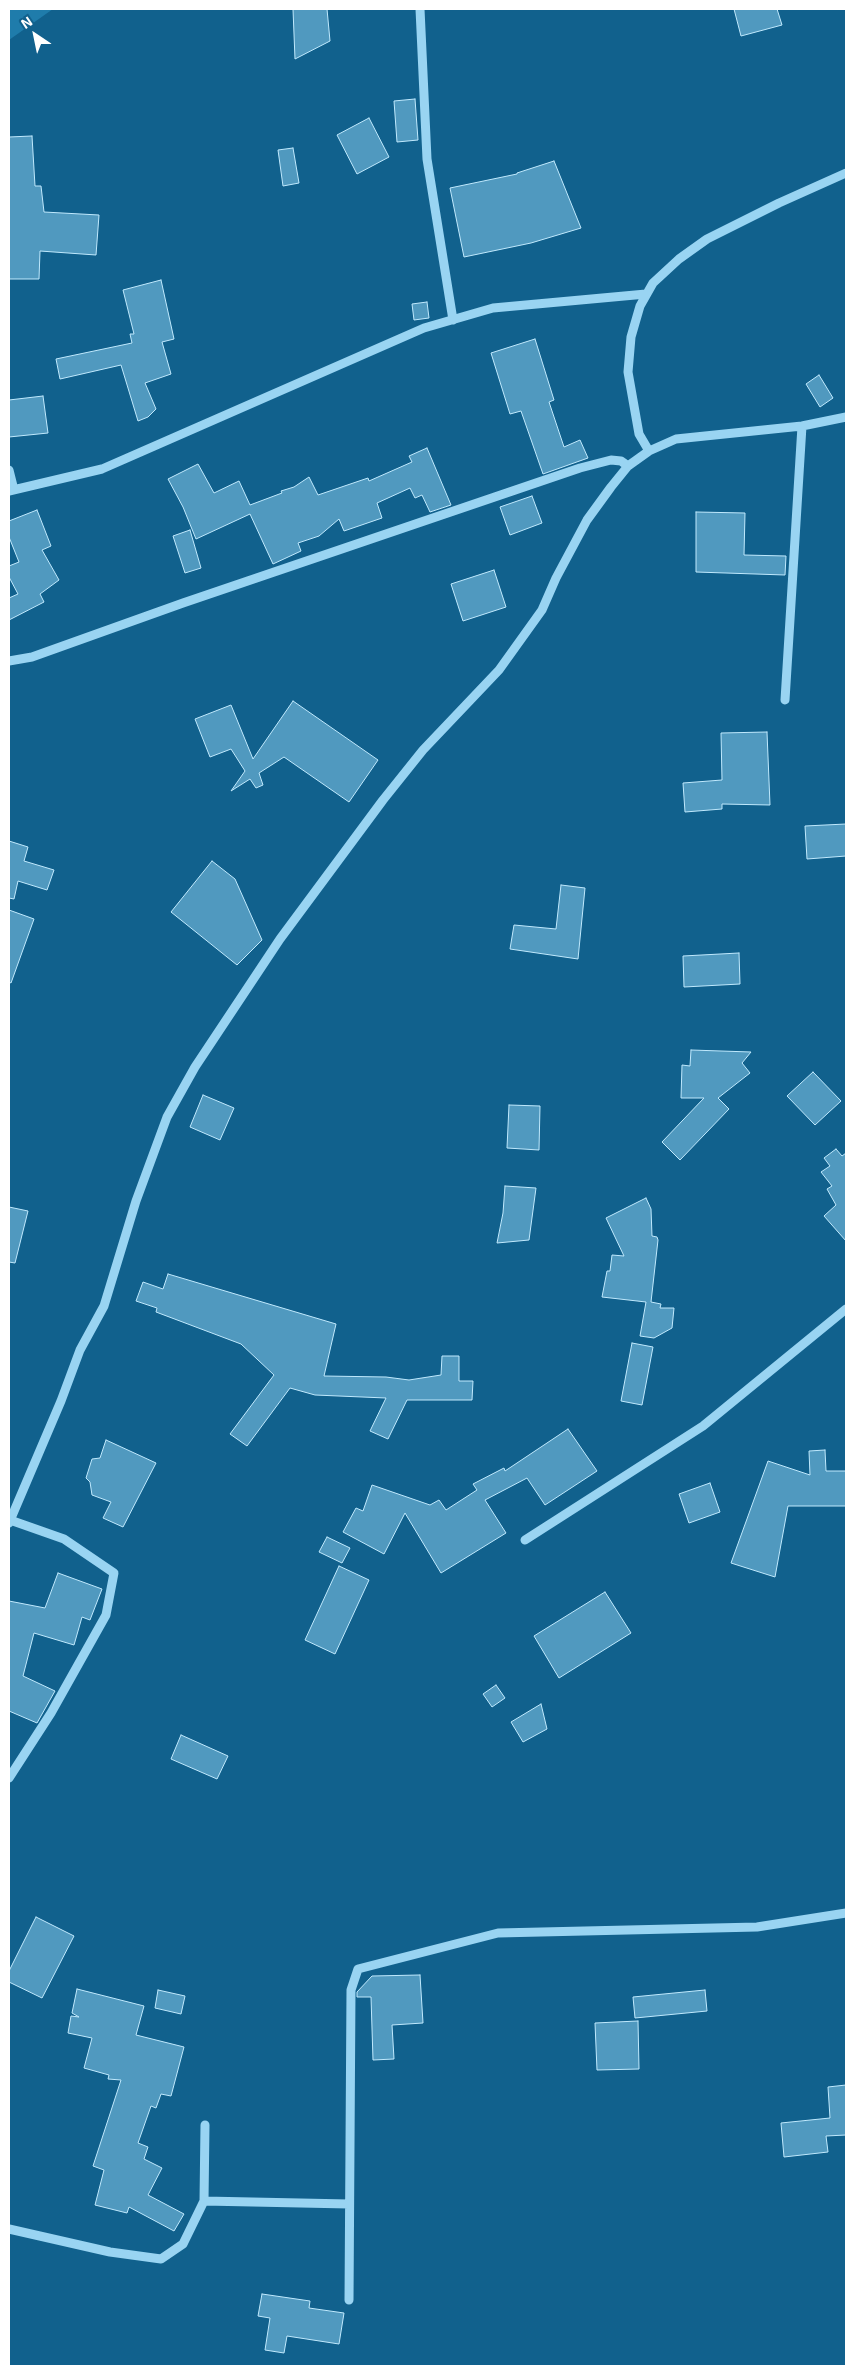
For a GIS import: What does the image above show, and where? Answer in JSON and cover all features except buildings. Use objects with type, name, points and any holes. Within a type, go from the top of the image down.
[{"type":"street","points":[[420,9],[428,159],[454,320]]},
{"type":"street","points":[[649,451],[640,434],[628,372],[631,337],[640,306],[653,283],[679,259],[707,239],[846,173]]},
{"type":"street","points":[[9,470],[12,491],[102,469],[424,328],[494,308],[646,294]]},
{"type":"street","points":[[9,1778],[51,1713],[106,1615],[114,1573],[64,1538],[9,1522],[80,1350],[104,1306],[136,1201],[166,1117],[195,1067],[280,939],[383,800],[423,750],[500,670],[542,610],[556,578],[587,520],[628,466],[649,451],[676,439],[802,426],[846,417]]},
{"type":"street","points":[[784,700],[802,426]]},
{"type":"street","points":[[9,661],[32,658],[183,603],[572,471],[611,460],[621,461],[628,466]]},
{"type":"street","points":[[525,1540],[703,1426],[846,1309]]},
{"type":"street","points":[[348,2300],[350,1990],[358,1969],[498,1933],[757,1927],[846,1913]]},
{"type":"street","points":[[9,2229],[110,2252],[161,2259],[182,2244],[204,2201],[205,2125]]},
{"type":"street","points":[[204,2201],[349,2204]]},
{"type":"shaded area","points":[[9,9],[53,9],[9,40]]}]
